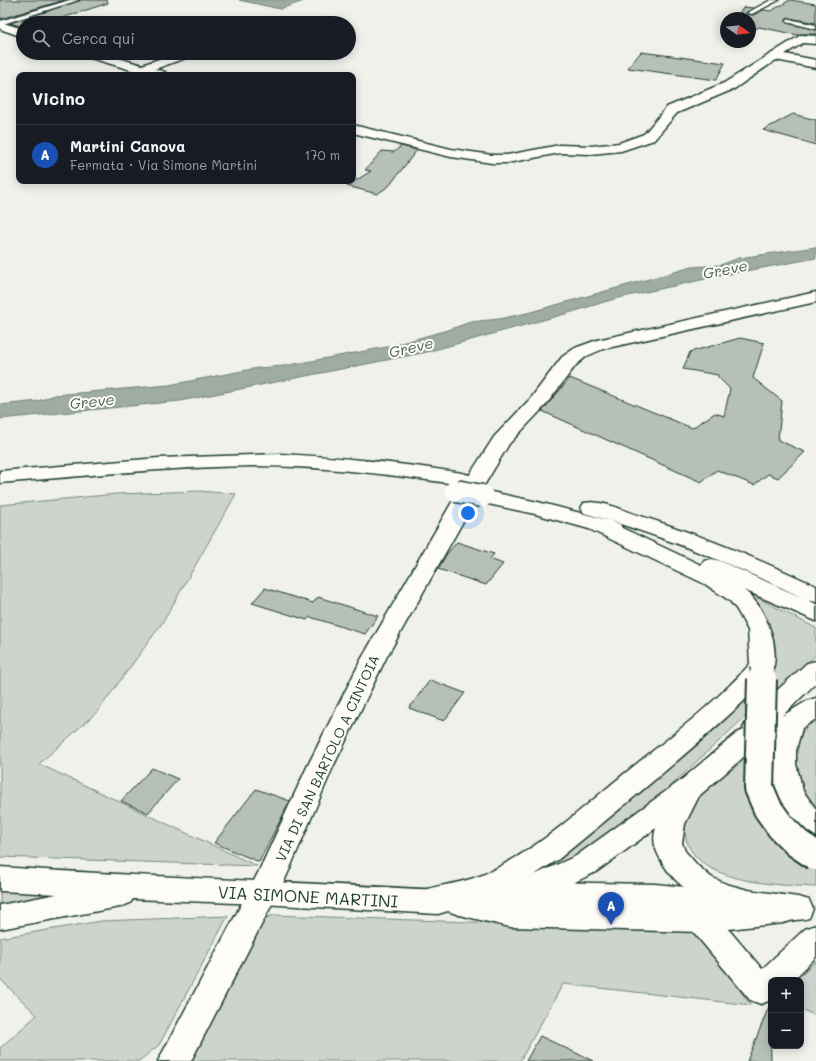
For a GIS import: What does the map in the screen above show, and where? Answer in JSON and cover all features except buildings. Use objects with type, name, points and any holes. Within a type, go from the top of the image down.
[{"type":"main road","points":[[0,24],[16,30]]},
{"type":"main road","points":[[356,130],[451,153],[492,159],[507,159],[560,149],[591,150],[621,147],[649,137],[672,110],[729,86],[774,56],[802,40],[816,40]]},
{"type":"main road","points":[[774,56],[816,64]]},
{"type":"main road","points":[[112,60],[152,72]]},
{"type":"main road","points":[[143,69],[168,60]]},
{"type":"main road","name":"VIA DI SAN BARTOLO A CINTOIA","points":[[174,1061],[290,838],[320,767],[374,658],[470,490],[501,441],[538,402],[569,361],[581,352],[598,346],[666,329],[816,297]]},
{"type":"main road","points":[[0,477],[126,466],[255,460],[376,466],[597,525],[678,552],[747,581],[816,614]]},
{"type":"main road","points":[[0,491],[135,479],[257,475],[370,480],[547,496],[646,524],[764,571],[816,595]]},
{"type":"main road","points":[[597,525],[713,579],[738,596],[747,606],[760,630],[762,666],[759,788],[765,806],[775,821],[799,844],[816,856]]},
{"type":"main road","points":[[424,901],[466,893],[492,883],[514,873],[549,851],[700,726],[742,689],[762,666]]},
{"type":"main road","points":[[459,903],[506,895],[544,884],[586,864],[690,788],[746,740],[781,701],[816,669]]},
{"type":"main road","points":[[746,740],[792,722],[816,707]]},
{"type":"main road","points":[[792,722],[783,742],[783,770],[793,800],[805,816],[816,826]]},
{"type":"main road","points":[[690,788],[668,834],[670,850],[680,868],[707,890],[725,897],[807,910]]},
{"type":"main road","name":"VIA SIMONE MARTINI","points":[[0,879],[157,889],[262,892],[459,903],[536,894],[639,896],[807,910]]},
{"type":"main road","name":"VIA SIMONE MARTINI","points":[[0,917],[157,889]]},
{"type":"main road","name":"VIA SIMONE MARTINI","points":[[459,903],[510,915],[702,920],[807,910]]},
{"type":"main road","points":[[702,920],[761,990],[768,984]]},
{"type":"main road","points":[[775,977],[816,938]]},
{"type":"lane","points":[[25,16],[76,0]]},
{"type":"lane","points":[[752,12],[776,0]]},
{"type":"lane","points":[[0,24],[16,19]]},
{"type":"lane","points":[[789,21],[816,27]]},
{"type":"shaded area","points":[[199,491],[236,494],[163,622],[98,711],[39,764],[257,866],[0,857],[0,505],[117,494]]},
{"type":"shaded area","points":[[754,596],[816,628],[816,655],[772,695],[774,645],[767,618],[751,597]]},
{"type":"shaded area","points":[[745,698],[746,716],[651,804],[613,835],[529,883],[534,872]]},
{"type":"shaded area","points":[[816,718],[816,810],[800,784],[794,754],[796,744],[801,735],[807,726]]},
{"type":"shaded area","points":[[746,759],[816,866],[816,887],[780,885],[738,878],[719,872],[703,863],[691,850],[685,833],[688,810],[698,797]]},
{"type":"shaded area","points":[[0,890],[48,892],[47,896],[0,906]]},
{"type":"shaded area","points":[[274,915],[694,930],[751,1005],[563,984],[520,1061],[183,1061],[263,919]]},
{"type":"shaded area","points":[[228,916],[159,1045],[139,1061],[0,1061],[0,1048],[37,1015],[0,979],[0,938],[101,921]]},
{"type":"shaded area","points":[[816,961],[816,1016],[804,1010],[804,977],[798,977]]},
{"type":"water","points":[[239,0],[307,0],[280,9]]},
{"type":"water","name":"Greve","points":[[816,247],[816,258],[724,275],[614,299],[427,352],[180,401],[0,419],[0,405],[38,401],[55,395],[169,385],[258,368],[284,366],[387,347],[451,329],[470,322],[499,319],[527,313],[692,267],[720,265],[739,258]]},
{"type":"place","name":"Martini Canova","points":[[611,925]]}]
